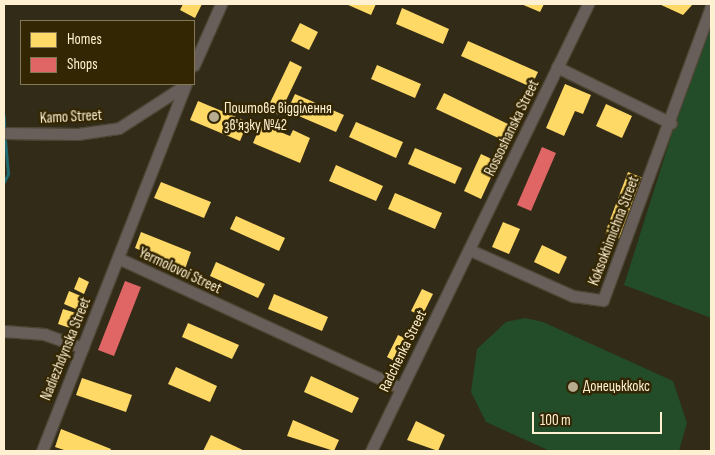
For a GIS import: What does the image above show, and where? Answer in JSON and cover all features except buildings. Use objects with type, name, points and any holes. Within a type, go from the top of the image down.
[{"type":"street","points":[[195,63],[221,4]]},
{"type":"street","name":"Rossoshanska Street","points":[[462,264],[588,4]]},
{"type":"street","name":"Koksokhimichna Street","points":[[470,250],[573,296],[603,300],[671,123],[711,6]]},
{"type":"street","points":[[557,67],[671,123]]},
{"type":"street","name":"Kamo Street","points":[[4,133],[78,134],[119,128],[184,85]]},
{"type":"street","name":"Yermolovoi Street","points":[[185,85],[118,258],[401,388]]},
{"type":"street","name":"Nadiezhdynska Street","points":[[42,451],[118,258]]},
{"type":"street","name":"Radchenka Street","points":[[371,451],[462,264]]},
{"type":"street","points":[[4,330],[44,334],[83,348]]},
{"type":"green space","points":[[711,10],[711,318],[624,285]]},
{"type":"green space","name":"Донецьккокс","points":[[525,318],[543,322],[673,381],[687,423],[679,451],[550,451],[486,422],[471,392],[477,349],[506,322]]},
{"type":"waterway","points":[[4,115],[5,131]]},
{"type":"waterway","points":[[4,182],[8,174],[5,136]]},
{"type":"place","name":"Поштове відділення зв'язку №42","points":[[214,117]]},
{"type":"place","name":"Донецьккокс","points":[[573,387]]}]
